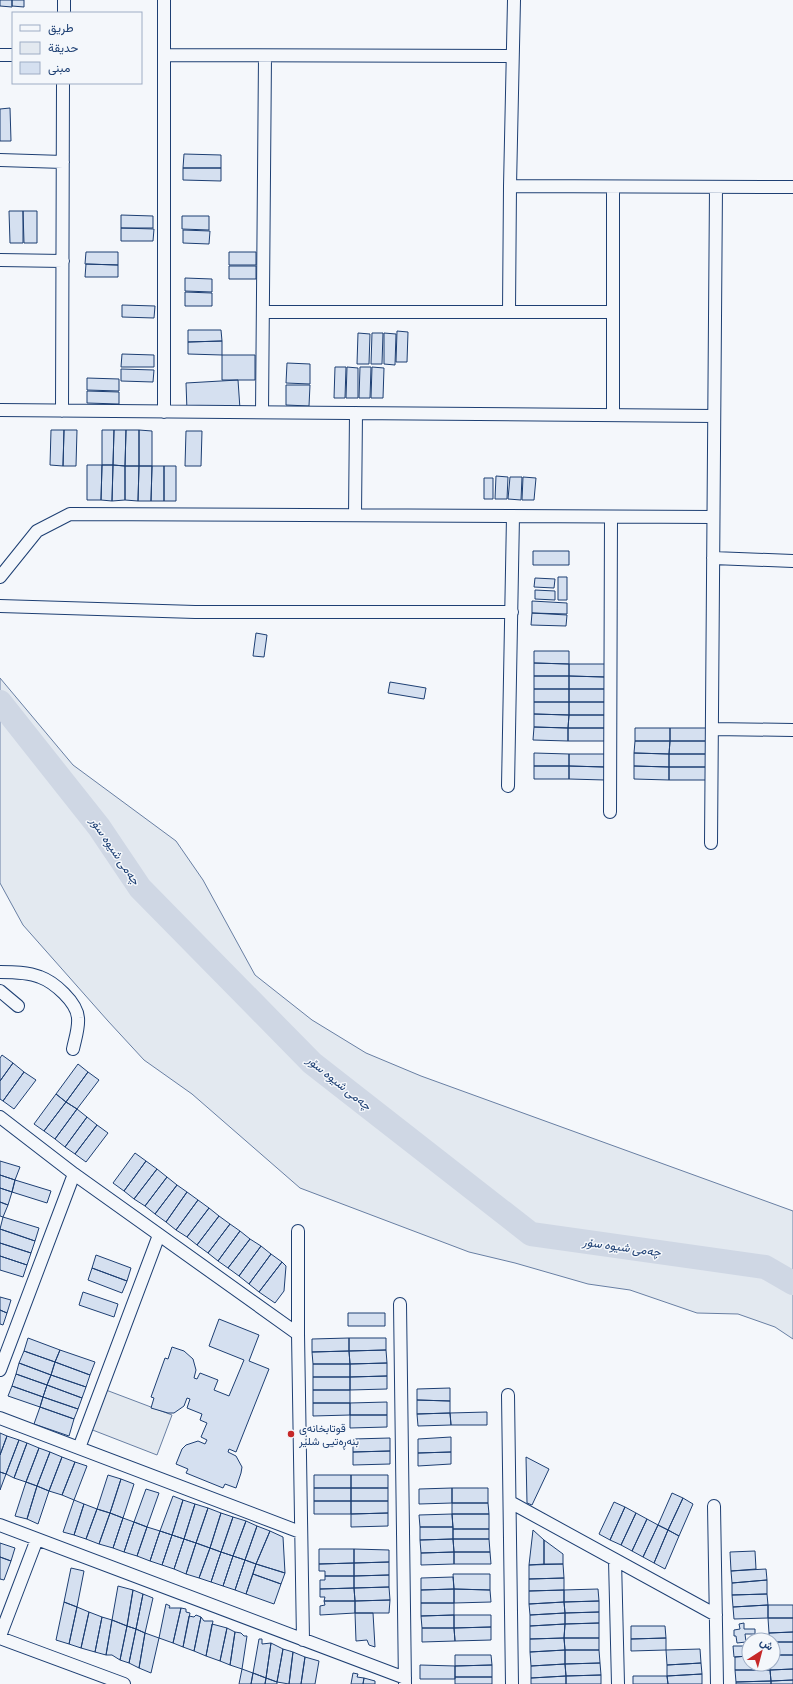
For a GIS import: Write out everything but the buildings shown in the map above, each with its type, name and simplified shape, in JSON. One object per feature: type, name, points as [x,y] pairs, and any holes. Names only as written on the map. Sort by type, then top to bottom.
[{"type":"street","points":[[64,0],[64,12]]},
{"type":"street","points":[[164,0],[164,412]]},
{"type":"street","points":[[509,311],[514,0]]},
{"type":"street","points":[[0,55],[12,55]]},
{"type":"street","points":[[164,55],[512,56]]},
{"type":"street","points":[[262,412],[265,56]]},
{"type":"street","points":[[62,411],[64,84]]},
{"type":"street","points":[[0,160],[63,162]]},
{"type":"street","points":[[510,186],[793,187]]},
{"type":"street","points":[[613,186],[613,415]]},
{"type":"street","points":[[711,843],[716,186]]},
{"type":"street","points":[[0,260],[62,261]]},
{"type":"street","points":[[263,312],[613,312]]},
{"type":"street","points":[[0,410],[714,416]]},
{"type":"street","points":[[355,515],[356,413]]},
{"type":"street","points":[[0,577],[37,531],[70,514],[714,517]]},
{"type":"street","points":[[508,786],[513,516]]},
{"type":"street","points":[[610,812],[611,516]]},
{"type":"street","points":[[713,558],[793,561]]},
{"type":"street","points":[[0,606],[195,612],[512,612]]},
{"type":"street","points":[[712,729],[793,730]]},
{"type":"street","points":[[0,972],[18,972],[40,977],[64,992],[74,1006],[78,1018],[73,1049]]},
{"type":"street","points":[[0,991],[18,1006]]},
{"type":"street","points":[[0,1117],[74,1174],[298,1334]]},
{"type":"street","points":[[0,1370],[74,1174]]},
{"type":"street","points":[[298,1231],[300,1532],[303,1640]]},
{"type":"street","points":[[79,1448],[159,1235]]},
{"type":"street","points":[[0,1525],[303,1640],[405,1681],[400,1304]]},
{"type":"street","points":[[508,1395],[512,1684]]},
{"type":"street","points":[[0,1418],[300,1532]]},
{"type":"street","points":[[510,1502],[716,1615]]},
{"type":"street","points":[[714,1506],[717,1684]]},
{"type":"street","points":[[37,1539],[0,1637],[124,1684]]},
{"type":"street","points":[[615,1560],[618,1684]]},
{"type":"green space","points":[[0,678],[73,765],[176,841],[203,880],[255,975],[312,1020],[366,1053],[421,1076],[793,1211],[793,1339],[775,1327],[738,1314],[697,1313],[630,1290],[588,1284],[515,1263],[469,1252],[300,1188],[192,1094],[144,1060],[23,925],[0,883]]},
{"type":"green space","points":[[106,1390],[172,1415],[157,1455],[90,1429]]},
{"type":"waterway","name":"چەمی شیوە سۆر","points":[[0,702],[99,827],[140,888],[312,1063],[531,1234],[765,1267],[793,1283]]},
{"type":"place","name":"قوتابخانەی بنەڕەتیی شلێر","points":[[291,1434]]}]
